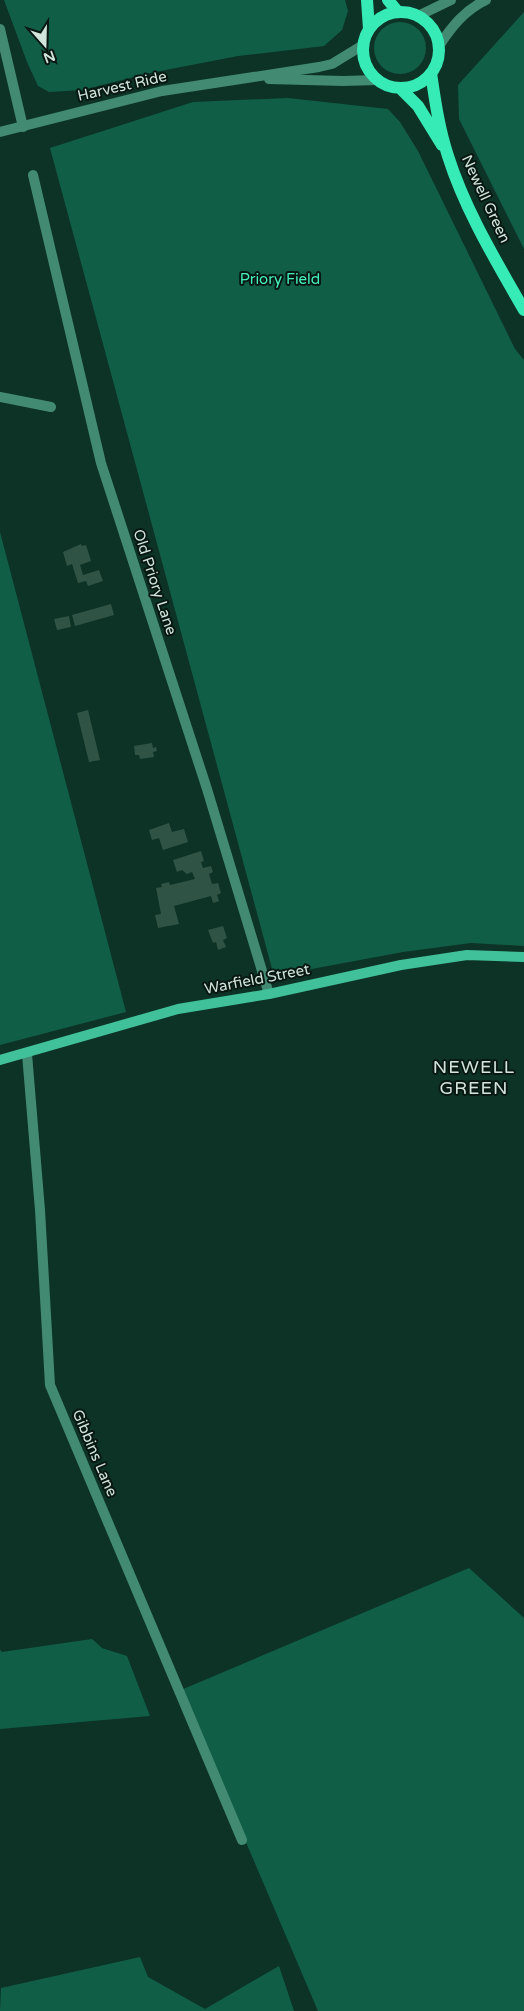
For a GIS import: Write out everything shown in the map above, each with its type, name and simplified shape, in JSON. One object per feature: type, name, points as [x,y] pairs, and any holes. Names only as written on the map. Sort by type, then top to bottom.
[{"type":"main road","points":[[367,0],[369,29],[364,45],[365,62],[378,80],[400,88],[420,83],[431,73],[438,60],[439,46],[437,37],[430,26],[418,16],[398,12],[383,16],[369,29]]},
{"type":"main road","points":[[388,0],[398,12]]},
{"type":"main road","name":"Newell Green","points":[[431,73],[447,154],[458,183],[475,220],[524,310]]},
{"type":"main road","name":"Newell Green","points":[[400,88],[418,106],[447,154]]},
{"type":"main road","name":"Warfield Street","points":[[0,1060],[28,1054],[178,1009],[270,994],[401,965],[467,955],[524,957]]},
{"type":"street","points":[[418,16],[451,0]]},
{"type":"street","points":[[439,46],[452,26],[476,5],[486,0]]},
{"type":"street","points":[[0,29],[22,127]]},
{"type":"street","name":"Harvest Ride","points":[[0,132],[162,91],[332,64],[364,45]]},
{"type":"street","name":"Harvest Ride","points":[[253,77],[285,81],[378,80]]},
{"type":"street","name":"Old Priory Lane","points":[[33,175],[101,463],[207,789],[270,994]]},
{"type":"street","points":[[0,397],[51,407]]},
{"type":"street","name":"Gibbins Lane","points":[[28,1054],[40,1210],[50,1385],[242,1840]]},
{"type":"green space","points":[[4,0],[345,0],[348,11],[342,30],[324,46],[238,56],[150,73],[82,90],[49,92],[38,86]]},
{"type":"green space","points":[[524,12],[524,249],[459,119],[458,85]]},
{"type":"green space","points":[[400,22],[410,24],[418,30],[424,38],[426,48],[424,58],[418,66],[410,72],[400,74],[390,72],[382,66],[376,58],[374,48],[376,38],[382,30],[390,24]]},
{"type":"green space","name":"Priory Field","points":[[288,98],[388,109],[400,122],[418,151],[515,349],[524,360],[524,946],[471,943],[403,952],[274,976],[50,148],[193,102]]},
{"type":"green space","points":[[0,532],[126,1012],[0,1045]]},
{"type":"green space","points":[[469,1568],[524,1618],[524,2011],[318,2011],[181,1690]]},
{"type":"green space","points":[[92,1639],[102,1648],[127,1656],[150,1716],[0,1729],[0,1650],[2,1652]]},
{"type":"green space","points":[[140,1957],[148,1977],[205,2009],[279,1966],[294,2011],[0,2011],[1,1988]]},
{"type":"building","points":[[81,544],[82,546],[86,545],[91,561],[80,565],[83,575],[99,570],[103,581],[88,586],[86,581],[78,583],[72,564],[67,566],[63,552]]},
{"type":"building","points":[[111,604],[114,615],[75,626],[72,615]]},
{"type":"building","points":[[69,616],[71,627],[57,630],[54,619]]},
{"type":"building","points":[[88,710],[100,760],[89,762],[77,713]]},
{"type":"building","points":[[152,743],[153,748],[156,747],[157,751],[153,752],[154,757],[140,759],[139,755],[135,755],[134,746]]},
{"type":"building","points":[[169,823],[172,832],[184,829],[188,842],[163,850],[159,838],[152,840],[149,830]]},
{"type":"building","points":[[201,851],[204,861],[201,862],[203,868],[211,866],[213,872],[209,874],[212,884],[218,883],[221,893],[217,895],[219,901],[213,903],[211,896],[174,906],[179,924],[158,928],[155,915],[161,914],[156,888],[162,887],[161,884],[169,882],[170,885],[195,879],[192,872],[187,874],[182,870],[177,872],[173,860]]},
{"type":"building","points":[[223,926],[227,938],[223,940],[226,947],[218,950],[216,942],[213,943],[208,930]]},
{"type":"district","name":"NEWELL GREEN","points":[[474,1077]]}]
